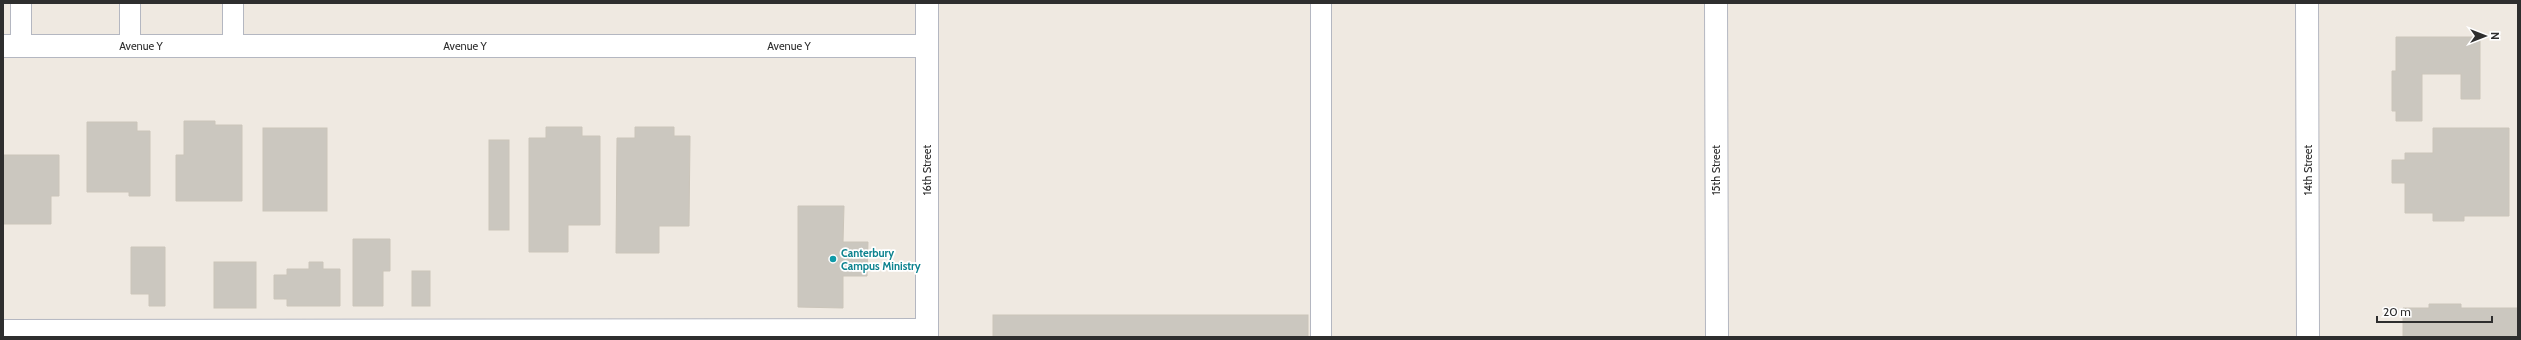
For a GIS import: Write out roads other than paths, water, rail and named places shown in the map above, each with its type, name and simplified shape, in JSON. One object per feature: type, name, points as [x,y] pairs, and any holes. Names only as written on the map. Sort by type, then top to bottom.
[{"type":"street","name":"16th Street","points":[[927,3],[927,333]]},
{"type":"street","name":"15th Street","points":[[1716,3],[1717,337]]},
{"type":"street","name":"14th Street","points":[[2307,3],[2308,337]]},
{"type":"street","name":"Avenue Y","points":[[12,46],[927,46]]},
{"type":"lane","points":[[12,46],[21,3]]},
{"type":"lane","points":[[130,3],[130,46]]},
{"type":"lane","points":[[233,3],[233,46]]},
{"type":"lane","points":[[1321,3],[1321,337]]},
{"type":"lane","points":[[3,330],[927,333]]},
{"type":"place","name":"Canterbury Campus Ministry","points":[[833,259]]}]
